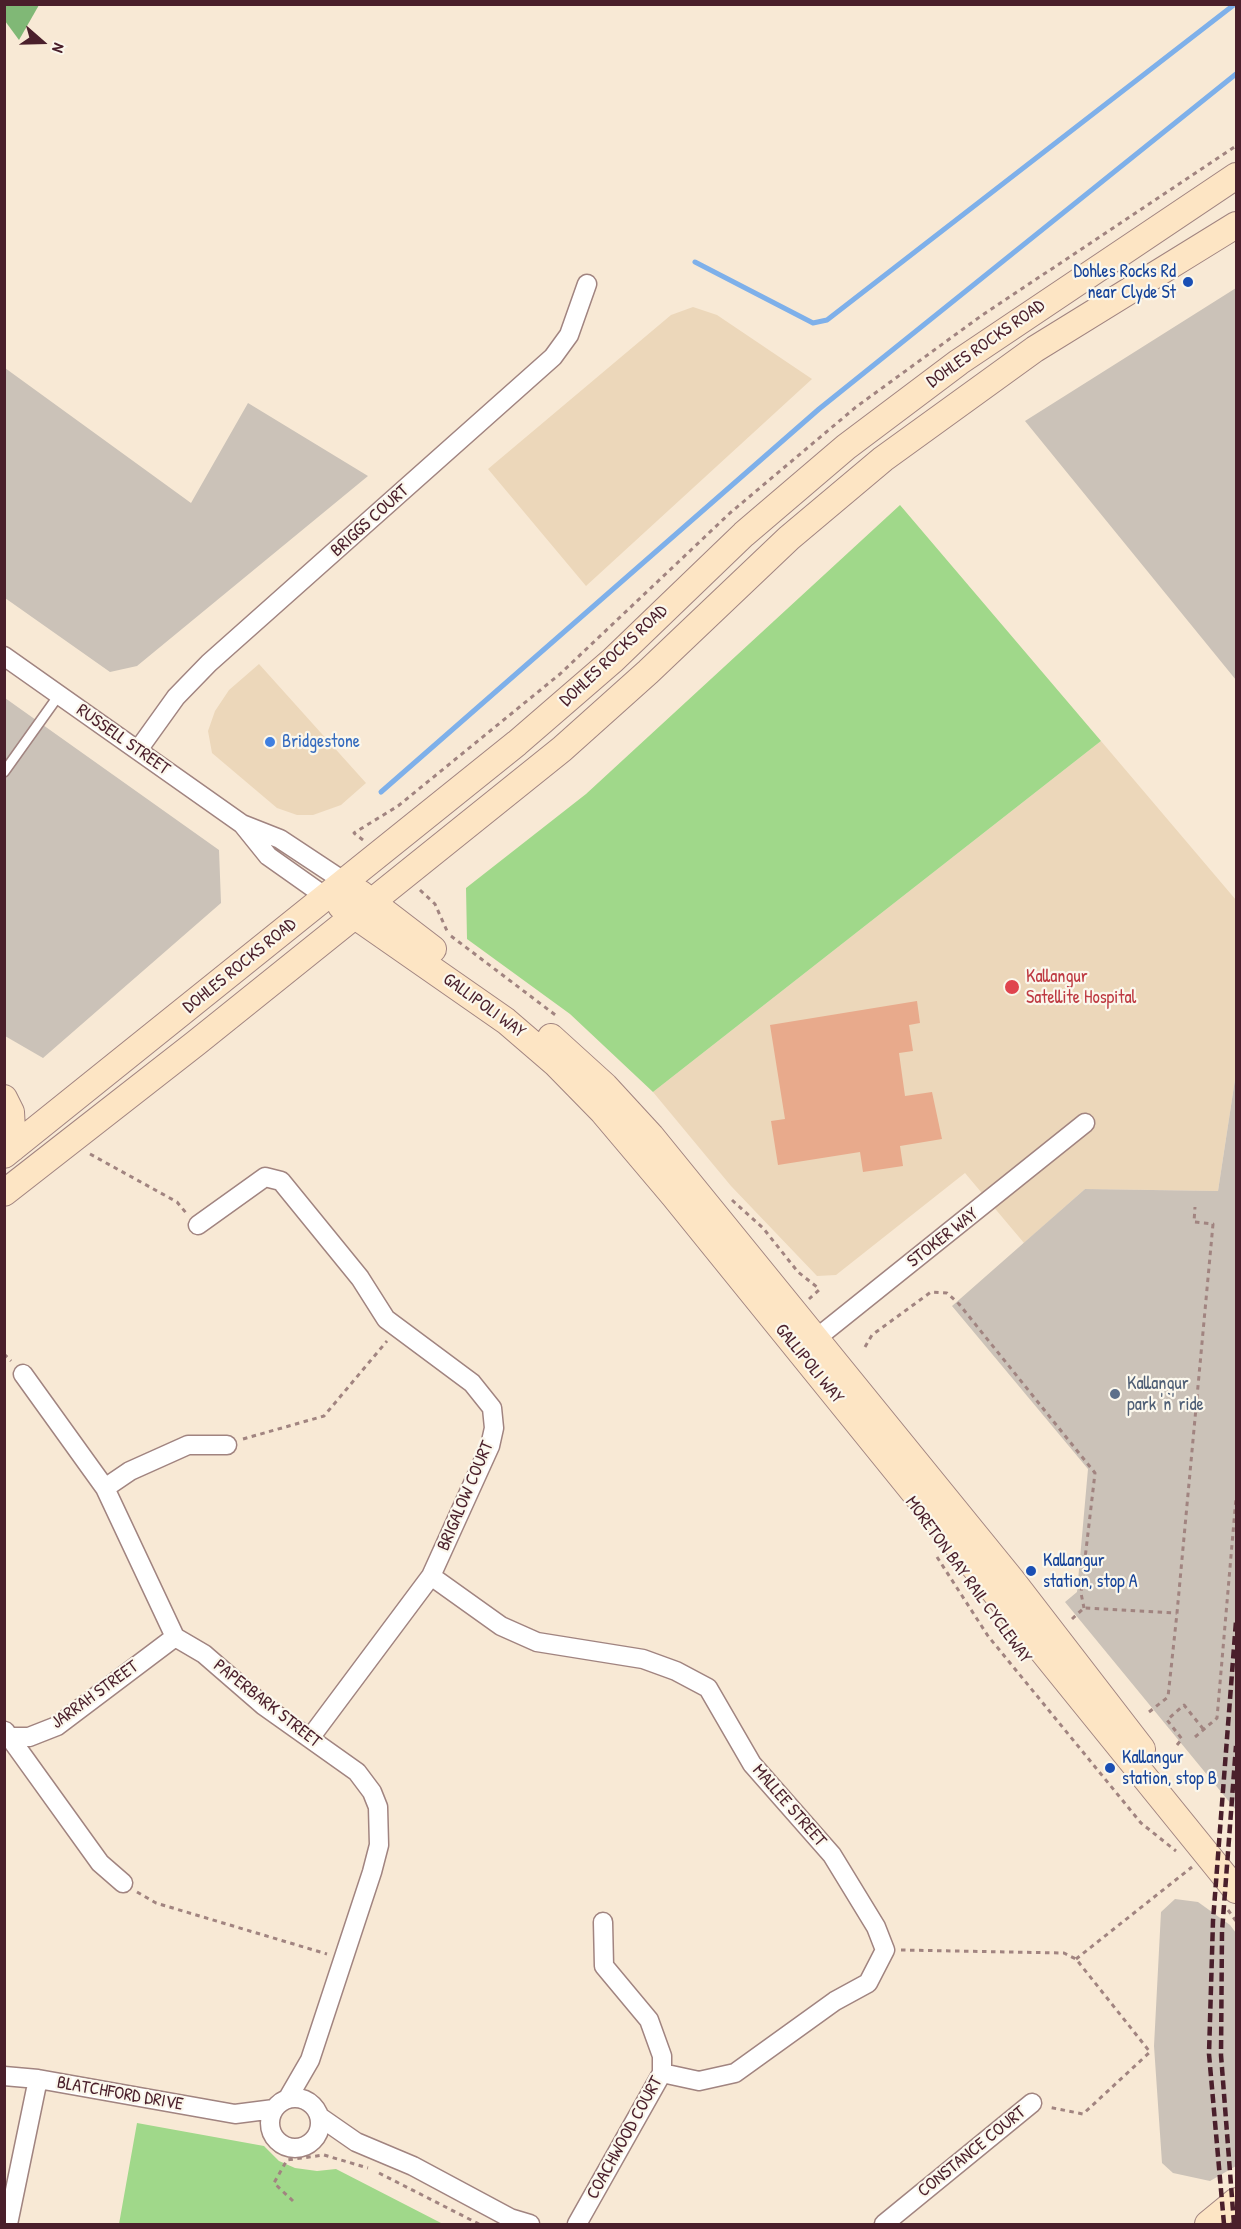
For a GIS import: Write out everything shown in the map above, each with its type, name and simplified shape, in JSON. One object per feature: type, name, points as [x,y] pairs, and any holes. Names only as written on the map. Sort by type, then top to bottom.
[{"type":"main road","name":"DOHLES ROCKS ROAD","points":[[9,1151],[565,702],[744,534],[854,440],[958,362],[1236,176]]},
{"type":"main road","name":"DOHLES ROCKS ROAD","points":[[4,1193],[562,749],[648,672],[789,538],[883,459],[983,384],[1236,225]]},
{"type":"main road","name":"GALLIPOLI WAY","points":[[335,890],[450,963],[533,1023],[605,1086],[651,1136],[1229,1897]]},
{"type":"main road","points":[[4,1098],[11,1112],[9,1151]]},
{"type":"main road","name":"GALLIPOLI WAY","points":[[808,1345],[1058,1638],[1178,1798],[1236,1869]]},
{"type":"main road","points":[[1208,2224],[1236,2201]]},
{"type":"street","name":"BRIGGS COURT","points":[[138,750],[176,697],[209,663],[554,357],[569,335],[587,284]]},
{"type":"street","name":"RUSSELL STREET","points":[[4,656],[242,824],[280,839],[335,890]]},
{"type":"street","name":"STOKER WAY","points":[[808,1345],[1085,1123]]},
{"type":"street","name":"BRIGALOW COURT","points":[[198,1225],[265,1177],[281,1181],[371,1293],[386,1319],[472,1383],[492,1408],[494,1428],[490,1446],[431,1576],[310,1737]]},
{"type":"street","points":[[23,1374],[105,1488],[175,1637]]},
{"type":"street","points":[[105,1488],[130,1471],[188,1445],[227,1445]]},
{"type":"street","name":"MALLEE STREET","points":[[431,1576],[501,1626],[537,1642],[643,1659],[676,1671],[708,1688],[752,1764],[832,1855],[876,1927],[885,1950]]},
{"type":"street","name":"JARRAH STREET","points":[[6,1734],[29,1737],[57,1726],[175,1637]]},
{"type":"street","name":"PAPERBARK STREET","points":[[175,1637],[204,1654],[264,1706],[357,1772],[372,1792],[378,1807],[379,1845],[343,1959],[310,2060],[281,2104]]},
{"type":"street","points":[[6,1734],[100,1863],[123,1883]]},
{"type":"street","name":"COACHWOOD COURT","points":[[577,2224],[662,2073],[662,2056],[649,2020],[604,1966],[603,1923]]},
{"type":"street","points":[[662,2073],[699,2081],[735,2073],[835,2001],[868,1983],[885,1950]]},
{"type":"street","name":"PAPERBARK STREET","points":[[310,2060],[310,2090],[317,2111]]},
{"type":"street","name":"BLATCHFORD DRIVE","points":[[4,2076],[38,2079],[235,2114],[272,2133]]},
{"type":"street","points":[[8,2224],[38,2079]]},
{"type":"street","points":[[317,2111],[319,2132],[314,2140],[300,2148],[280,2143],[272,2133],[270,2121],[281,2104],[302,2098],[356,2142],[413,2166],[497,2212],[530,2224]]},
{"type":"street","name":"CONSTANCE COURT","points":[[884,2224],[1032,2103]]},
{"type":"street","name":"BLATCHFORD DRIVE","points":[[235,2114],[281,2104]]},
{"type":"street","points":[[314,2140],[356,2142]]},
{"type":"lane","points":[[4,772],[59,695]]},
{"type":"path","points":[[90,1154],[177,1202],[198,1225]]},
{"type":"path","points":[[1149,1712],[1168,1697],[1178,1613],[1213,1224],[1194,1222],[1196,1207]]},
{"type":"path","points":[[866,1347],[872,1335],[931,1292],[947,1293],[959,1304],[1095,1473],[1081,1593],[1084,1608]]},
{"type":"path","points":[[227,1445],[324,1416],[398,1328]]},
{"type":"path","points":[[1195,1737],[1217,1718],[1236,1498]]},
{"type":"path","name":"MORETON BAY RAIL CYCLEWAY","points":[[935,1554],[995,1645],[1141,1822],[1182,1856]]},
{"type":"path","points":[[1072,1619],[1084,1608],[1178,1613]]},
{"type":"path","points":[[1177,1745],[1182,1739],[1167,1720],[1184,1705],[1204,1730]]},
{"type":"path","points":[[1187,1861],[1197,1872]]},
{"type":"path","points":[[1076,1959],[1192,1867]]},
{"type":"path","points":[[123,1883],[156,1903],[343,1959]]},
{"type":"path","points":[[1229,1897],[1236,1921]]},
{"type":"path","points":[[885,1950],[1064,1953],[1076,1959],[1150,2052],[1083,2114],[1032,2103]]},
{"type":"path","points":[[293,2201],[288,2199],[274,2183],[281,2168],[287,2160],[324,2155],[374,2170],[479,2224]]},
{"type":"shaded area","points":[[1236,288],[1236,680],[1025,421]]},
{"type":"shaded area","points":[[693,307],[717,315],[812,379],[586,586],[488,469],[671,315]]},
{"type":"shaded area","points":[[5,368],[191,503],[248,403],[368,476],[137,666],[110,672],[5,598]]},
{"type":"shaded area","name":"Bridgestone","points":[[259,664],[366,783],[341,805],[313,815],[297,815],[277,808],[212,753],[208,731],[215,711],[229,690]]},
{"type":"shaded area","points":[[5,698],[219,850],[221,903],[43,1058],[5,1036]]},
{"type":"shaded area","name":"Kallangur Satellite Hospital","points":[[1101,741],[1236,900],[1236,1073],[1218,1191],[1085,1189],[1024,1243],[965,1173],[836,1275],[817,1276],[731,1186],[653,1092]]},
{"type":"shaded area","points":[[1236,1073],[1236,1810],[1065,1602],[1077,1592],[1088,1469],[952,1306],[1085,1189],[1218,1191]]},
{"type":"shaded area","points":[[1175,1899],[1198,1902],[1230,1925],[1236,1933],[1236,2166],[1210,2181],[1173,2173],[1162,2163],[1154,2046],[1161,1912]]},
{"type":"green space","points":[[5,4],[39,5],[19,40],[5,21]]},
{"type":"green space","points":[[900,505],[1101,741],[653,1092],[570,1014],[467,939],[466,888],[586,794]]},
{"type":"green space","points":[[137,2123],[264,2146],[279,2161],[295,2168],[317,2171],[336,2169],[443,2224],[119,2224]]},
{"type":"building","points":[[917,1001],[920,1023],[909,1025],[913,1051],[899,1053],[905,1096],[932,1092],[942,1139],[900,1146],[903,1166],[863,1172],[860,1152],[778,1165],[771,1121],[785,1119],[770,1025]]},
{"type":"waterway","points":[[695,262],[813,323],[827,320],[1235,4]]},
{"type":"waterway","points":[[381,792],[819,409],[1236,74]]},
{"type":"railway","points":[[1224,2224],[1209,2054],[1213,1921],[1236,1621]]},
{"type":"railway","points":[[1234,2224],[1221,2055],[1222,1932],[1236,1746]]},
{"type":"place","name":"Dohles Rocks Rd near Clyde St","points":[[1188,282]]},
{"type":"place","name":"Bridgestone","points":[[270,742]]},
{"type":"place","name":"Kallangur Satellite Hospital","points":[[1012,987]]},
{"type":"place","name":"Kallangur park 'n' ride","points":[[1115,1394]]},
{"type":"place","name":"Kallangur station, stop A","points":[[1031,1571]]},
{"type":"place","name":"Kallangur station, stop B","points":[[1110,1768]]}]
